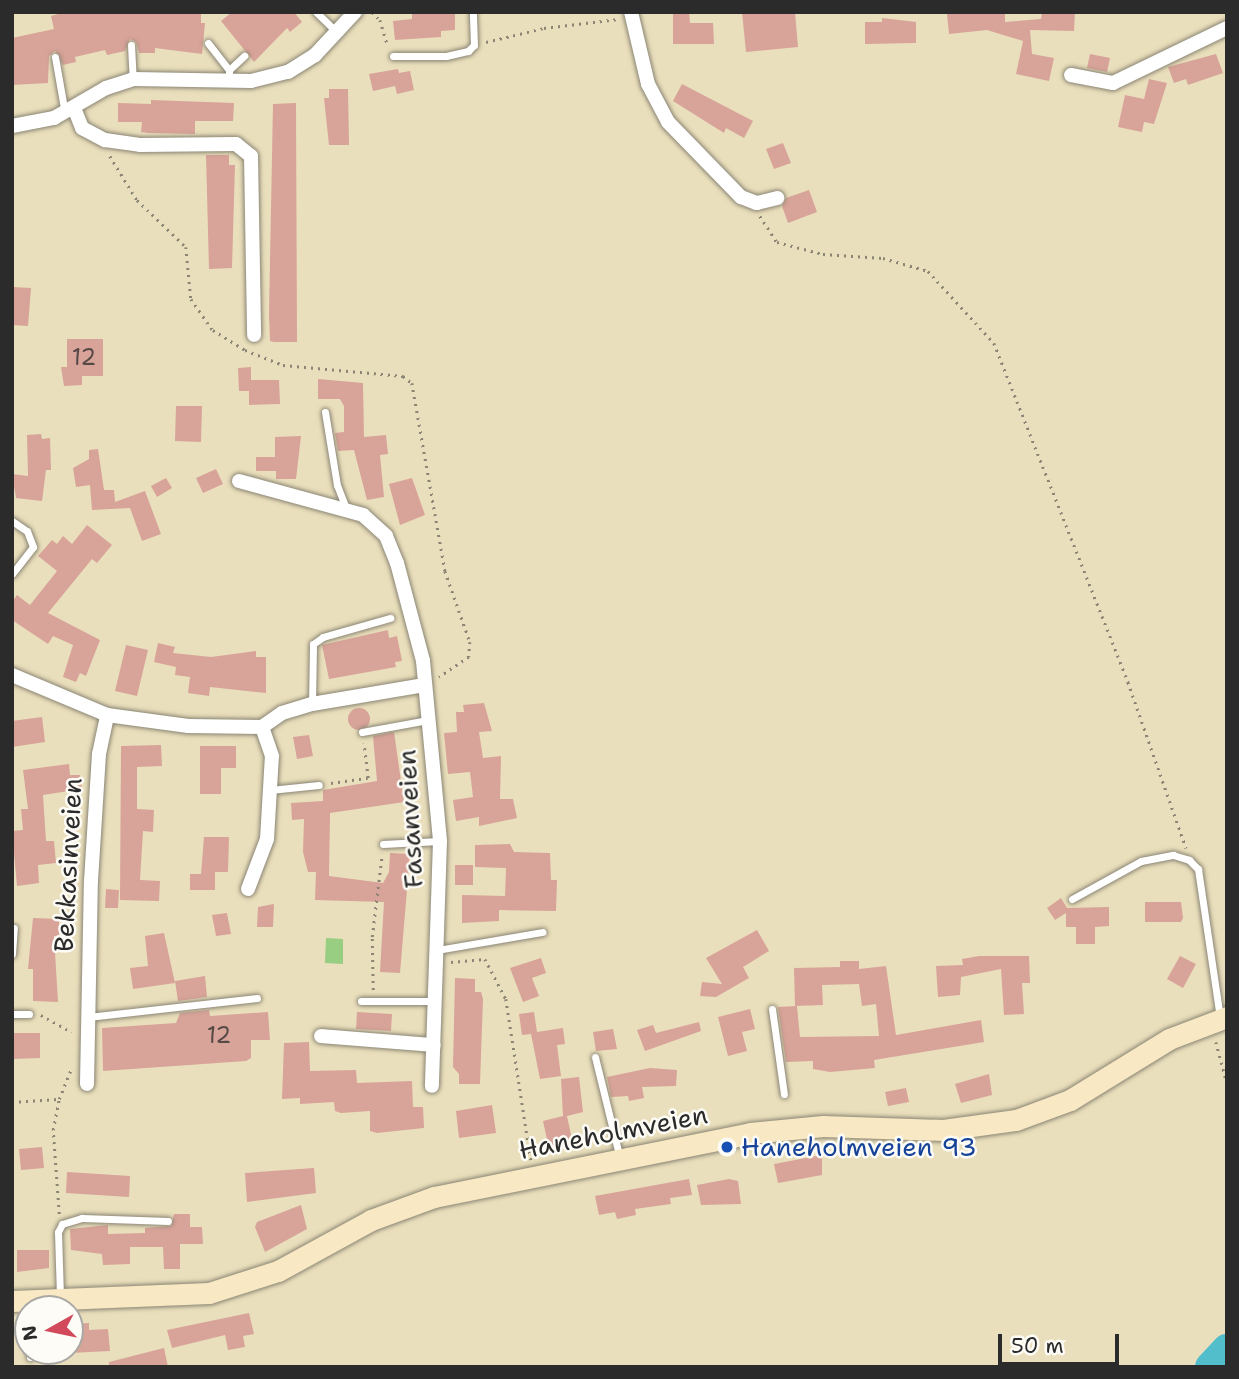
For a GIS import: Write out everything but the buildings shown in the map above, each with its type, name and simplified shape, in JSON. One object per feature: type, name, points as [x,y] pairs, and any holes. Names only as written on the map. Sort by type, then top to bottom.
[{"type":"main road","name":"Haneholmveien","points":[[84,1299],[175,1297],[228,1289],[278,1271],[405,1206],[620,1160],[784,1129],[943,1130],[1016,1120],[1070,1100],[1169,1039],[1224,1018]]},
{"type":"street","points":[[12,126],[70,111],[106,88],[132,79],[288,72],[315,55],[355,12]]},
{"type":"street","points":[[631,15],[648,84],[662,113],[722,178],[751,202],[777,198]]},
{"type":"street","points":[[1071,75],[1113,83],[1227,28]]},
{"type":"street","points":[[70,111],[82,128],[105,140],[140,145],[236,144],[251,156],[254,335]]},
{"type":"street","name":"Fasanveien","points":[[239,481],[346,508],[363,515],[391,545],[423,661],[440,841],[432,1086]]},
{"type":"street","points":[[12,676],[107,715],[188,726],[262,727],[282,713],[313,704],[424,685]]},
{"type":"street","name":"Bekkasinveien","points":[[87,1084],[87,1017],[99,754],[107,715]]},
{"type":"street","points":[[248,889],[266,849],[272,756],[262,727]]},
{"type":"street","points":[[321,1036],[434,1045]]},
{"type":"lane","points":[[316,12],[337,32]]},
{"type":"lane","points":[[393,56],[446,56],[474,45],[473,12]]},
{"type":"lane","points":[[208,43],[229,76],[244,56]]},
{"type":"lane","points":[[131,45],[132,79]]},
{"type":"lane","points":[[55,57],[70,111]]},
{"type":"lane","points":[[325,412],[337,485],[346,508]]},
{"type":"lane","points":[[12,520],[27,531],[33,547],[12,574]]},
{"type":"lane","points":[[313,704],[313,644],[323,637],[390,618]]},
{"type":"lane","points":[[362,732],[428,720]]},
{"type":"lane","points":[[270,790],[319,785]]},
{"type":"lane","points":[[383,844],[440,841]]},
{"type":"lane","points":[[1072,899],[1141,861],[1173,855],[1189,860],[1198,869],[1224,1018]]},
{"type":"lane","points":[[12,954],[15,928]]},
{"type":"lane","points":[[437,957],[542,932]]},
{"type":"lane","points":[[87,1017],[257,998]]},
{"type":"lane","points":[[362,1001],[436,1000]]},
{"type":"lane","points":[[772,1009],[784,1094]]},
{"type":"lane","points":[[12,1014],[30,1014]]},
{"type":"lane","points":[[595,1057],[620,1160]]},
{"type":"lane","points":[[60,1295],[58,1232],[62,1224],[82,1218],[168,1221]]},
{"type":"path","points":[[372,12],[380,20],[393,56]]},
{"type":"path","points":[[474,45],[544,28],[631,15]]},
{"type":"path","points":[[751,202],[777,242],[823,254],[884,258],[928,271],[994,343],[1137,705],[1189,860]]},
{"type":"path","points":[[319,785],[368,778],[362,732]]},
{"type":"path","points":[[373,1001],[372,937],[383,844]]},
{"type":"path","points":[[437,957],[485,959],[506,999],[526,1106],[534,1177]]},
{"type":"path","points":[[30,1014],[45,1015],[72,1032],[87,1034]]},
{"type":"path","points":[[1224,1018],[1216,1043],[1227,1083]]},
{"type":"path","points":[[62,1224],[56,1205],[53,1130],[59,1099],[73,1066]]},
{"type":"path","points":[[12,1102],[59,1099]]},
{"type":"green space","points":[[326,938],[343,939],[343,964],[325,963]]},
{"type":"waterway","points":[[1210,1367],[1227,1349]]},
{"type":"place","name":"Haneholmveien 93","points":[[727,1147]]}]
